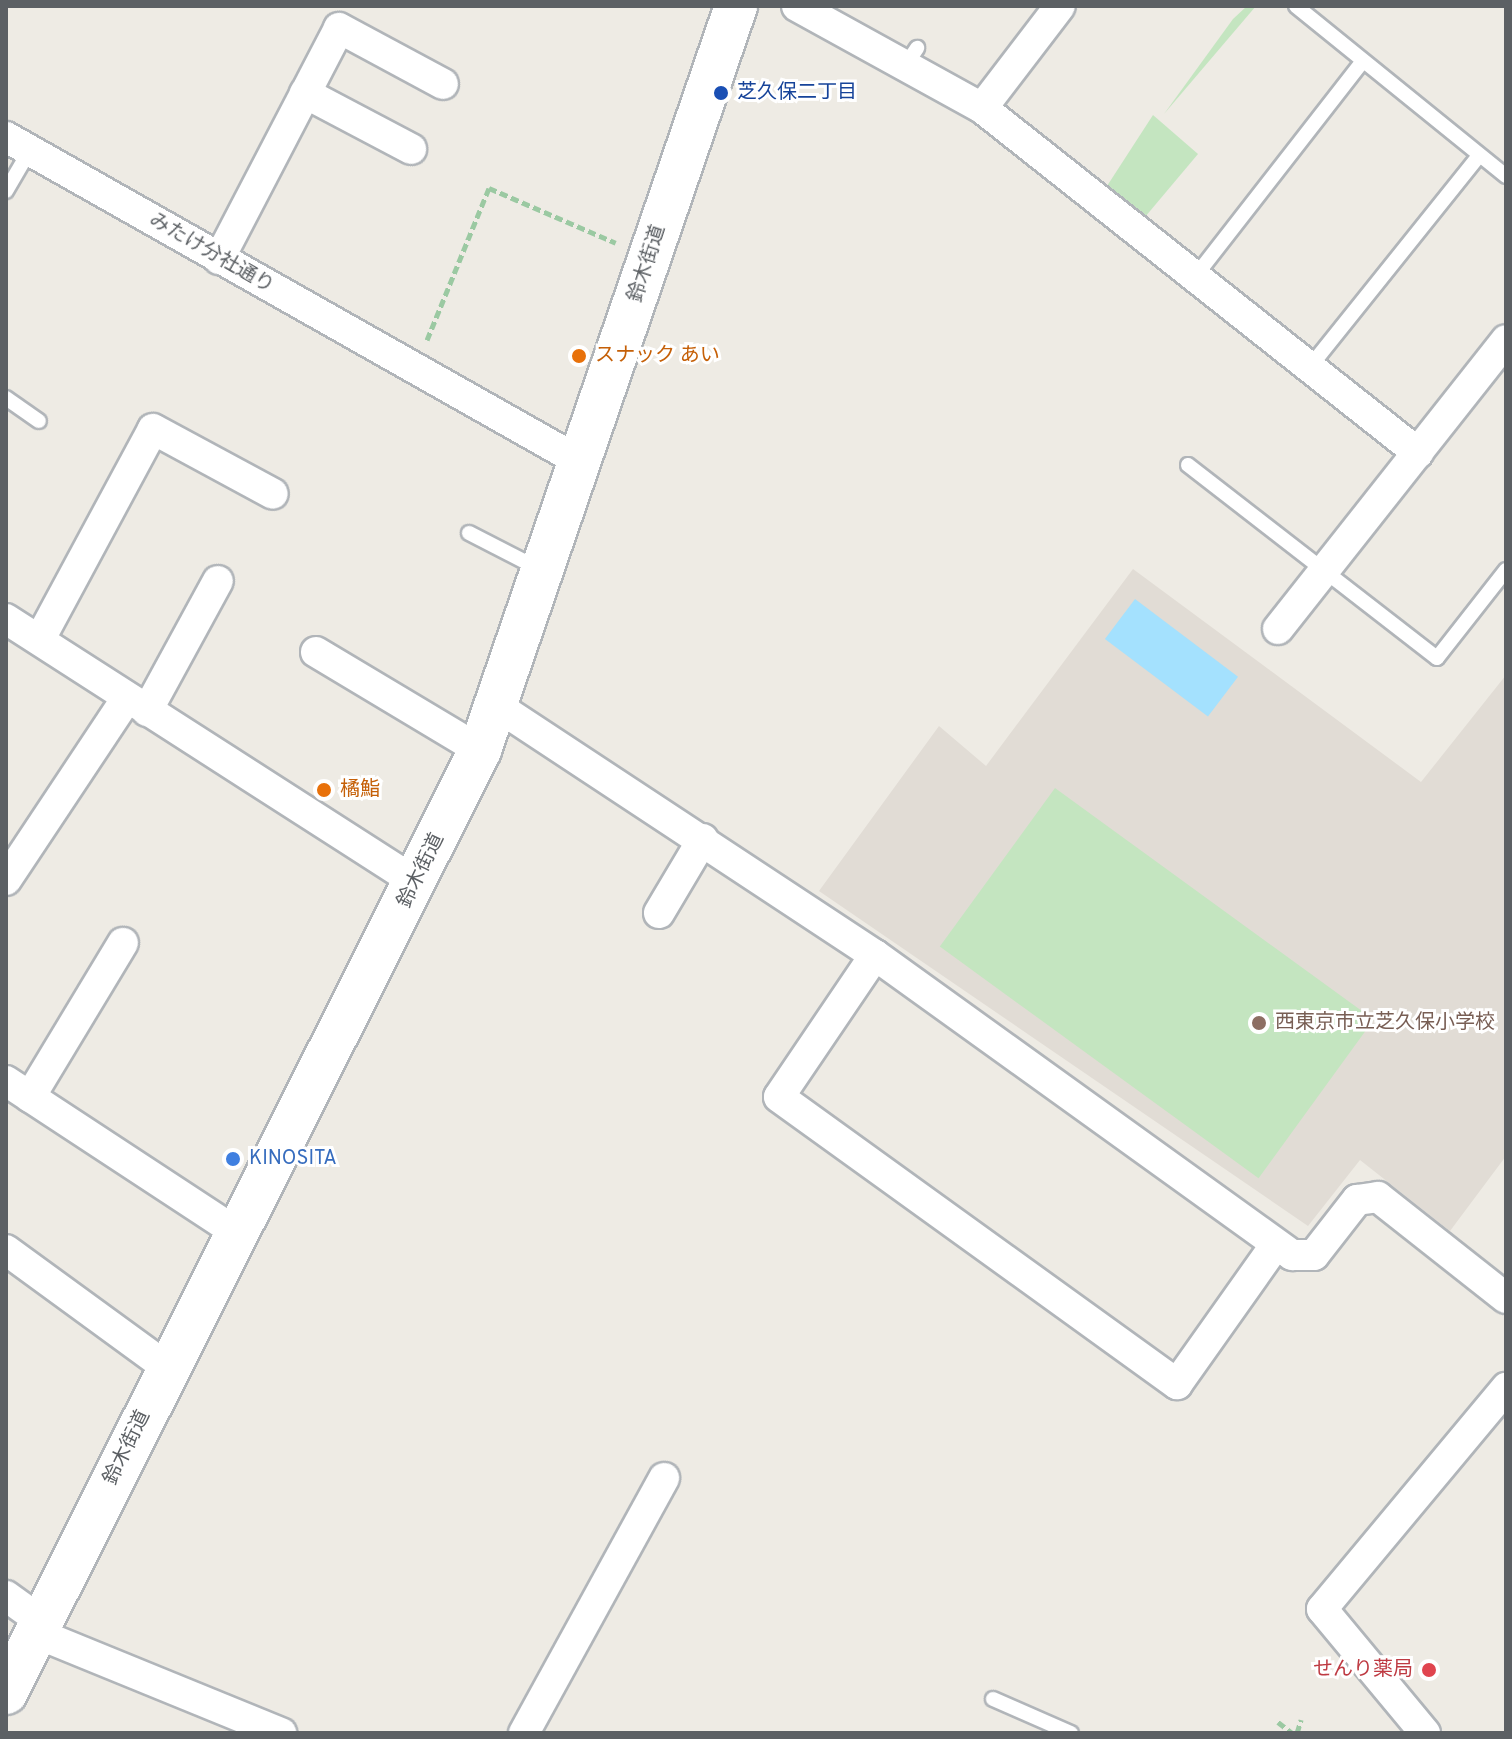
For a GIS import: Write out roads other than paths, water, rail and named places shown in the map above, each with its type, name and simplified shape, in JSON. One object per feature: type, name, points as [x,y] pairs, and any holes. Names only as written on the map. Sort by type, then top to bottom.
[{"type":"main road","name":"鈴木街道","points":[[6,1693],[480,750],[650,258],[728,12]]},
{"type":"street","points":[[797,6],[911,57],[982,108],[1037,138],[1093,183],[1194,278],[1418,453]]},
{"type":"street","points":[[982,108],[1060,6]]},
{"type":"street","points":[[219,259],[339,28],[443,84]]},
{"type":"street","points":[[305,93],[411,149]]},
{"type":"street","name":"みたけ分社通り","points":[[18,144],[581,462]]},
{"type":"street","points":[[1278,629],[1506,340]]},
{"type":"street","points":[[40,639],[153,429],[273,494]]},
{"type":"street","points":[[6,880],[137,705],[218,581]]},
{"type":"street","points":[[6,619],[416,882]]},
{"type":"street","points":[[316,652],[480,750]]},
{"type":"street","points":[[497,706],[875,955],[1292,1255],[1314,1255],[1357,1200],[1378,1197],[1506,1298]]},
{"type":"street","points":[[659,913],[703,839]]},
{"type":"street","points":[[123,943],[18,1089],[237,1233]]},
{"type":"street","points":[[875,955],[779,1097],[1177,1384],[1276,1244]]},
{"type":"street","points":[[6,1250],[168,1368]]},
{"type":"street","points":[[1425,1733],[1322,1609],[1506,1388]]},
{"type":"street","points":[[524,1733],[664,1478]]},
{"type":"street","points":[[6,1596],[39,1627],[281,1733]]},
{"type":"lane","points":[[1296,6],[1506,176]]},
{"type":"lane","points":[[1194,278],[1362,62]]},
{"type":"lane","points":[[6,191],[18,144]]},
{"type":"lane","points":[[1309,369],[1479,156]]},
{"type":"lane","points":[[6,398],[39,421]]},
{"type":"lane","points":[[1188,465],[1437,658],[1506,570]]},
{"type":"lane","points":[[469,533],[542,571]]},
{"type":"lane","points":[[993,1699],[1071,1733]]},
{"type":"water","points":[[1135,599],[1238,677],[1208,717],[1105,639]]},
{"type":"place","name":"芝久保二丁目","points":[[721,93]]},
{"type":"place","name":"スナック あい","points":[[579,356]]},
{"type":"place","name":"橘鮨","points":[[324,790]]},
{"type":"place","name":"西東京市立芝久保小学校","points":[[1259,1023]]},
{"type":"place","name":"KINOSITA","points":[[233,1159]]},
{"type":"place","name":"せんり薬局","points":[[1429,1670]]}]
